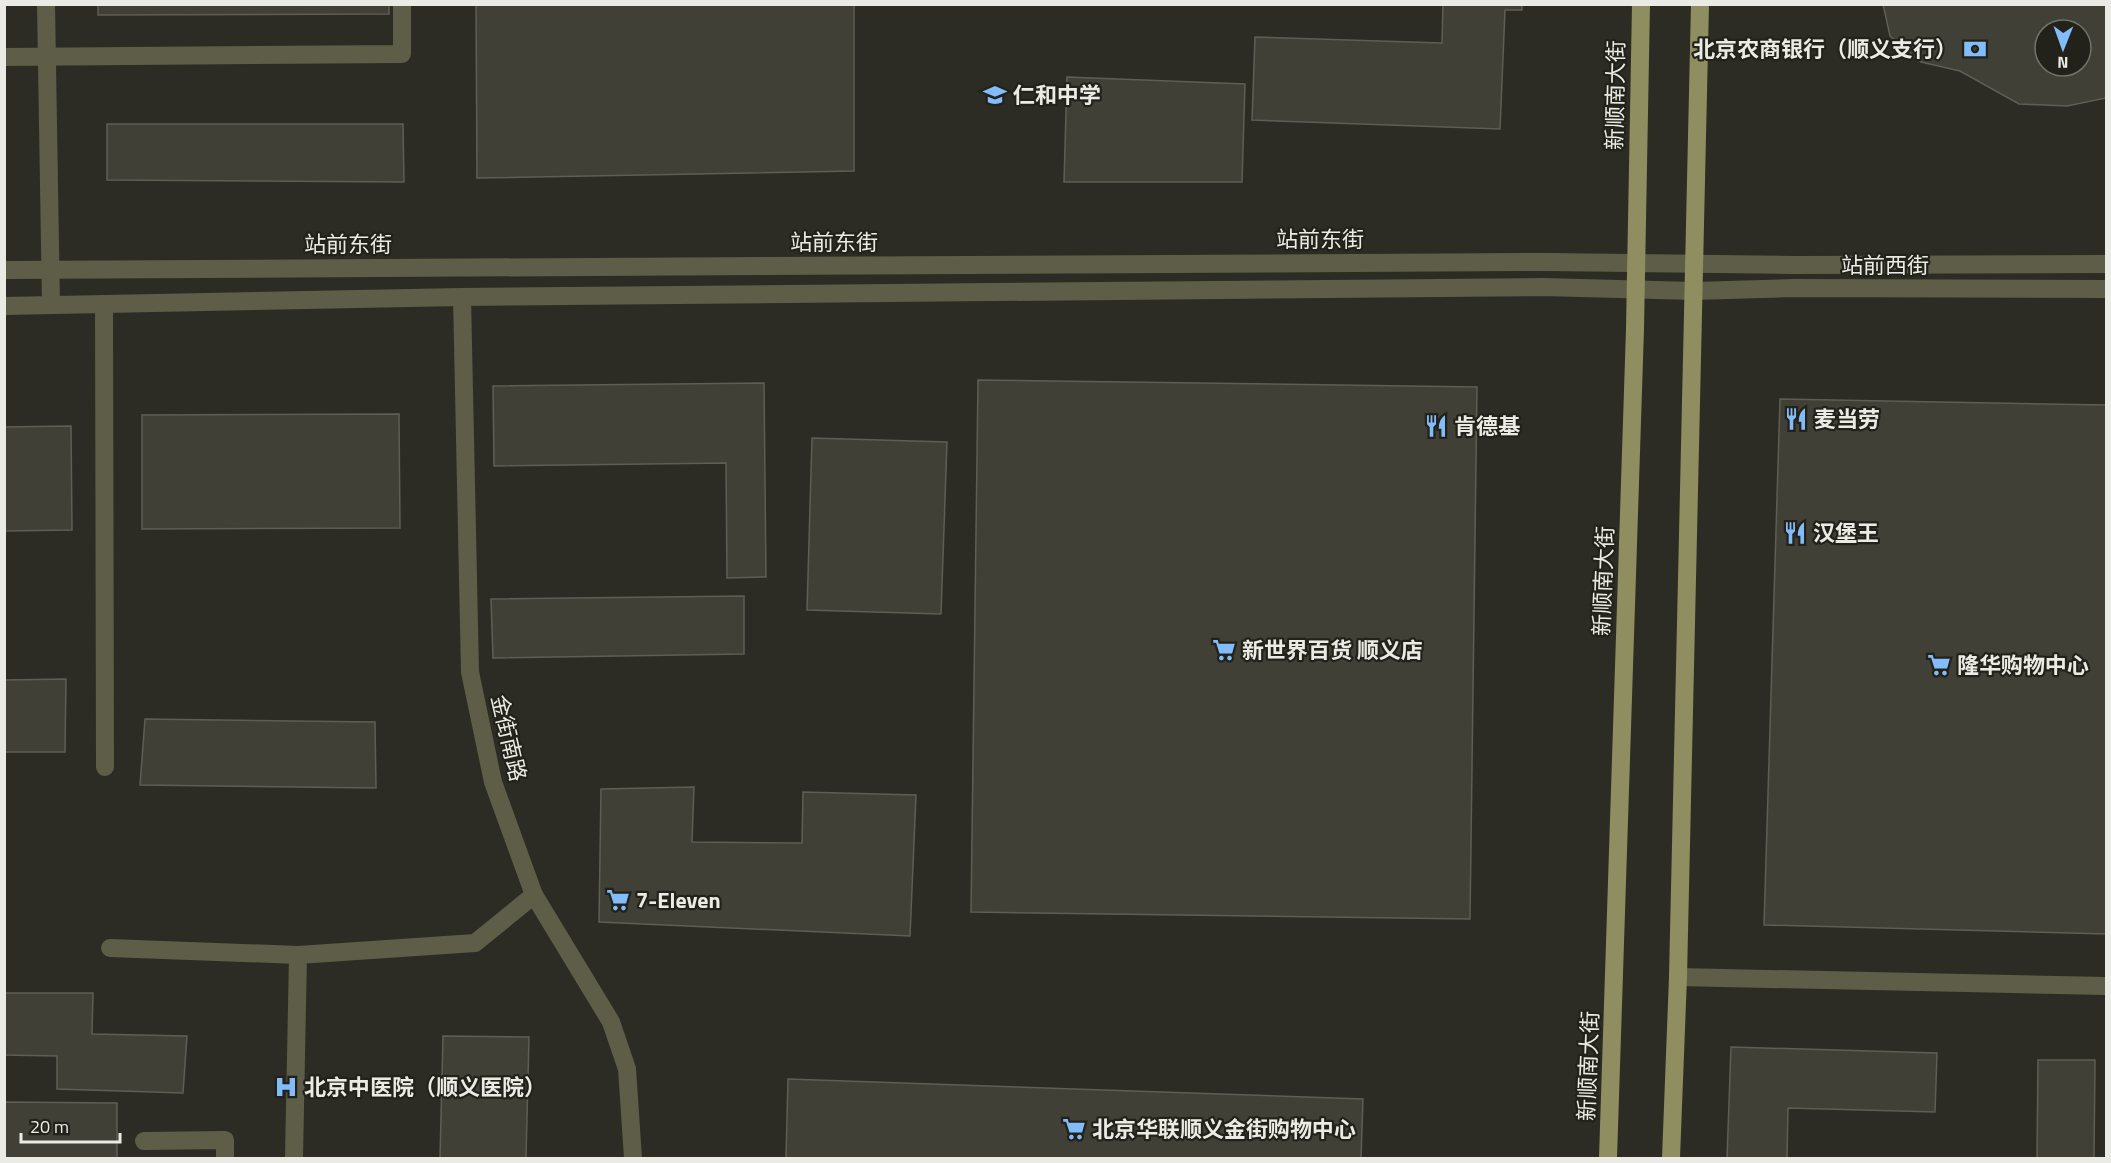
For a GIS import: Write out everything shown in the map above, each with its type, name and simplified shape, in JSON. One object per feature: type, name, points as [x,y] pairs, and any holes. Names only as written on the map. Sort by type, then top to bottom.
[{"type":"main road","name":"新顺南大街","points":[[1608,1158],[1635,290],[1641,4]]},
{"type":"main road","points":[[1671,1158],[1678,977],[1700,4]]},
{"type":"street","points":[[46,4],[51,305]]},
{"type":"street","points":[[4,57],[402,54],[402,4]]},
{"type":"street","name":"站前东街","points":[[4,270],[1664,264]]},
{"type":"street","name":"站前西街","points":[[1664,264],[2106,264]]},
{"type":"street","points":[[4,306],[462,297],[1532,287],[1635,290]]},
{"type":"street","name":"站前西街","points":[[1635,290],[1793,288],[2106,290]]},
{"type":"street","name":"金街南路","points":[[462,297],[470,672],[493,782],[534,895],[611,1022],[627,1069],[633,1158]]},
{"type":"street","points":[[105,304],[105,767]]},
{"type":"street","points":[[110,948],[298,955],[475,943],[534,895]]},
{"type":"street","points":[[294,1158],[298,955]]},
{"type":"street","points":[[1678,977],[2106,986]]},
{"type":"street","points":[[144,1141],[225,1140],[225,1158]]},
{"type":"building","points":[[98,4],[389,4],[389,14],[98,15]]},
{"type":"building","points":[[476,4],[854,4],[854,171],[477,178]]},
{"type":"building","points":[[1443,4],[1522,4],[1522,10],[1505,10],[1500,129],[1252,120],[1255,37],[1442,43]]},
{"type":"building","name":"北京农商银行（顺义支行）","points":[[1883,4],[2106,4],[2106,98],[2067,106],[2019,104],[1960,71],[1921,62],[1890,36]]},
{"type":"building","points":[[1067,77],[1245,84],[1242,182],[1064,182]]},
{"type":"building","points":[[107,124],[403,124],[404,182],[107,180]]},
{"type":"building","name":"新世界百货 顺义店","points":[[978,380],[1477,387],[1470,919],[971,912]]},
{"type":"building","points":[[764,383],[766,577],[727,578],[726,463],[494,466],[493,386]]},
{"type":"building","name":"隆华购物中心","points":[[1780,399],[2106,405],[2106,934],[1764,925]]},
{"type":"building","points":[[399,414],[400,528],[142,529],[142,415]]},
{"type":"building","points":[[71,426],[72,530],[4,531],[4,427]]},
{"type":"building","points":[[812,438],[947,442],[941,614],[807,610]]},
{"type":"building","points":[[744,596],[744,654],[493,658],[491,599]]},
{"type":"building","points":[[66,679],[65,752],[4,752],[4,680]]},
{"type":"building","points":[[145,719],[375,722],[376,788],[140,785]]},
{"type":"building","points":[[694,787],[692,842],[802,843],[803,792],[916,795],[910,936],[599,922],[601,789]]},
{"type":"building","points":[[4,993],[93,993],[92,1034],[187,1036],[183,1093],[57,1089],[57,1056],[4,1055]]},
{"type":"building","points":[[443,1036],[529,1037],[526,1158],[440,1158]]},
{"type":"building","points":[[1731,1047],[1937,1053],[1935,1112],[1788,1108],[1787,1158],[1727,1158]]},
{"type":"building","points":[[2038,1060],[2095,1060],[2094,1158],[2037,1158]]},
{"type":"building","name":"北京华联顺义金街购物中心","points":[[788,1079],[1363,1099],[1361,1158],[786,1158]]},
{"type":"building","points":[[4,1102],[117,1103],[117,1158],[4,1158]]},
{"type":"place","name":"北京农商银行（顺义支行）","points":[[1975,49]]},
{"type":"place","name":"仁和中学","points":[[995,95]]},
{"type":"place","name":"麦当劳","points":[[1796,419]]},
{"type":"place","name":"肯德基","points":[[1436,426]]},
{"type":"place","name":"汉堡王","points":[[1795,533]]},
{"type":"place","name":"新世界百货 顺义店","points":[[1224,650]]},
{"type":"place","name":"隆华购物中心","points":[[1939,665]]},
{"type":"place","name":"7-Eleven","points":[[618,900]]},
{"type":"place","name":"北京中医院（顺义医院）","points":[[286,1087]]},
{"type":"place","name":"北京华联顺义金街购物中心","points":[[1074,1129]]}]
